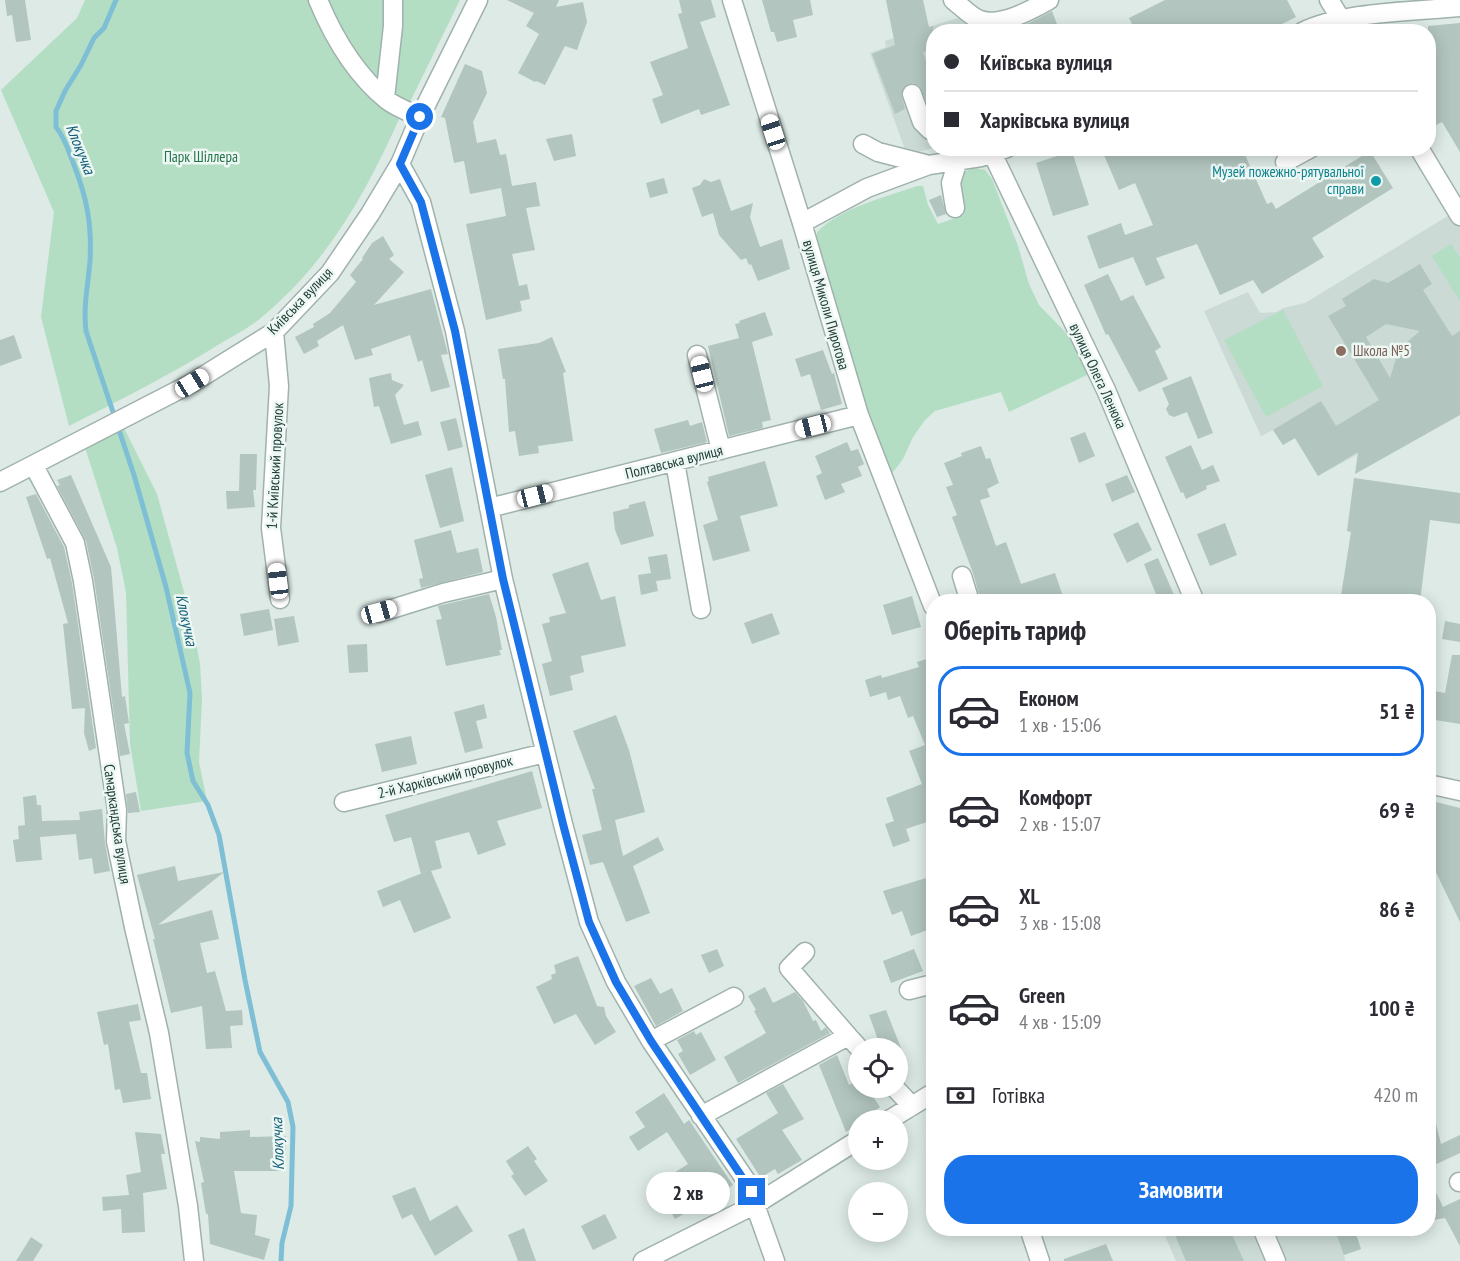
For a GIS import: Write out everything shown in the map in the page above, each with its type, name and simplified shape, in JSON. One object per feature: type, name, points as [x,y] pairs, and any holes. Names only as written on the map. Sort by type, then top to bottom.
[{"type":"street","points":[[318,0],[361,74],[385,98],[420,117]]},
{"type":"street","points":[[385,98],[393,26],[393,0]]},
{"type":"street","name":"Київська вулиця","points":[[0,482],[192,383],[273,332],[330,273],[370,214],[400,164],[420,117],[478,0]]},
{"type":"street","name":"вулиця Миколи Пирогова","points":[[732,0],[859,415],[928,594]]},
{"type":"street","points":[[953,0],[979,20],[994,22],[1026,13],[1048,0]]},
{"type":"street","points":[[1329,0],[1344,24]]},
{"type":"street","points":[[1351,24],[1460,7]]},
{"type":"street","points":[[1317,24],[1332,24]]},
{"type":"street","points":[[912,93],[922,122],[926,126]]},
{"type":"street","points":[[863,144],[878,152],[929,165]]},
{"type":"street","points":[[802,223],[867,188],[929,165],[974,156]]},
{"type":"street","name":"вулиця Олега Ленюка","points":[[991,156],[1106,390],[1192,594]]},
{"type":"street","points":[[1285,162],[1296,156]]},
{"type":"street","points":[[1424,156],[1460,216]]},
{"type":"street","points":[[955,208],[951,183],[958,160]]},
{"type":"street","points":[[400,164],[421,202],[455,331],[503,579],[589,922],[616,982],[651,1041],[747,1182],[775,1261]]},
{"type":"street","name":"1-й Київський провулок","points":[[273,332],[279,386],[271,528],[280,599]]},
{"type":"street","points":[[697,356],[721,450]]},
{"type":"street","name":"Полтавська вулиця","points":[[489,508],[859,415]]},
{"type":"street","points":[[675,462],[701,609]]},
{"type":"street","name":"Самаркандська вулиця","points":[[34,466],[75,543],[83,581],[117,810],[116,841],[159,1033],[188,1206],[194,1261]]},
{"type":"street","points":[[962,576],[968,594]]},
{"type":"street","points":[[379,612],[443,593],[503,579]]},
{"type":"street","name":"2-й Харківський провулок","points":[[344,802],[545,753]]},
{"type":"street","points":[[1436,786],[1460,791]]},
{"type":"street","points":[[805,952],[789,968],[850,1038]]},
{"type":"street","points":[[909,990],[926,986]]},
{"type":"street","points":[[651,1041],[734,997]]},
{"type":"street","points":[[701,1116],[848,1044]]},
{"type":"street","points":[[905,1110],[926,1097]]},
{"type":"street","points":[[904,1098],[912,1106]]},
{"type":"street","points":[[643,1261],[756,1204],[848,1146]]},
{"type":"street","points":[[1032,1236],[1040,1261]]},
{"type":"street","points":[[1265,1236],[1276,1261]]},
{"type":"shaded area","points":[[964,16],[967,24],[939,24]]},
{"type":"shaded area","points":[[926,28],[926,150],[907,155],[870,53],[886,47],[885,41]]},
{"type":"shaded area","name":"Школа №5","points":[[1456,211],[1460,217],[1460,390],[1365,450],[1318,476],[1295,438],[1283,445],[1273,430],[1261,436],[1204,311],[1248,292],[1260,313],[1277,312],[1283,308],[1305,303]]},
{"type":"shaded area","points":[[1165,1236],[1356,1236],[1361,1249],[1344,1255],[1345,1261],[1176,1261]]},
{"type":"green space","name":"Парк Шіллера","points":[[85,0],[310,0],[353,79],[378,105],[399,119],[373,174],[343,225],[307,273],[286,295],[243,331],[165,376],[69,426],[41,317],[54,212],[1,90],[77,18]]},
{"type":"green space","points":[[323,0],[460,0],[409,104],[393,95],[368,72],[349,45]]},
{"type":"green space","points":[[975,168],[985,170],[992,179],[1018,246],[1029,284],[1039,305],[1069,336],[1089,374],[1009,412],[1001,392],[935,411],[925,420],[913,437],[903,459],[890,476],[861,404],[815,249],[817,232],[827,223],[851,210],[917,186],[923,186],[928,205],[938,224],[964,215],[959,173]]},
{"type":"green space","points":[[1451,244],[1460,258],[1460,301],[1432,256]]},
{"type":"green space","points":[[1283,310],[1323,386],[1266,417],[1224,340]]},
{"type":"green space","points":[[124,428],[157,494],[192,621],[200,664],[202,699],[199,762],[207,801],[141,811],[130,744],[126,592],[117,548],[83,441]]},
{"type":"building","points":[[5,0],[25,0],[31,40],[16,42],[12,15],[7,16]]},
{"type":"building","points":[[507,0],[559,0],[556,7],[583,2],[587,22],[577,50],[565,46],[545,85],[518,73],[539,34],[526,26],[534,13]]},
{"type":"building","points":[[679,0],[711,0],[716,17],[700,22],[730,105],[701,115],[699,109],[661,124],[652,99],[663,95],[650,62],[688,48],[678,14],[682,13]]},
{"type":"building","points":[[762,0],[810,0],[813,15],[793,20],[797,37],[777,42],[774,32],[771,32]]},
{"type":"building","points":[[886,0],[923,0],[928,24],[926,24],[926,51],[923,52],[926,61],[926,101],[920,86],[913,83],[908,84],[901,93],[905,109],[895,114],[872,54],[895,45]]},
{"type":"building","points":[[1165,0],[1287,0],[1296,17],[1282,24],[1132,24],[1129,18]]},
{"type":"building","points":[[1052,11],[1057,24],[1026,24]]},
{"type":"building","points":[[1460,23],[1460,152],[1442,122],[1436,125],[1436,25]]},
{"type":"building","points":[[465,64],[482,71],[487,93],[473,122],[477,143],[496,139],[500,155],[506,154],[512,186],[536,182],[540,206],[526,208],[535,250],[512,254],[519,286],[527,284],[530,299],[520,301],[522,311],[486,320],[466,224],[506,216],[501,188],[470,194],[464,161],[454,163],[445,118],[441,117]]},
{"type":"building","points":[[572,134],[576,156],[554,161],[546,139]]},
{"type":"building","points":[[1057,156],[1074,156],[1089,205],[1053,216],[1036,163]]},
{"type":"building","points":[[1104,156],[1246,156],[1267,204],[1272,202],[1276,209],[1362,156],[1373,156],[1393,188],[1312,238],[1324,257],[1262,294],[1253,280],[1220,295],[1197,244],[1156,258],[1165,278],[1146,286],[1133,257],[1099,269],[1087,236],[1121,223],[1125,235],[1153,225],[1135,183],[1119,190]]},
{"type":"building","points":[[664,178],[668,193],[650,198],[646,183]]},
{"type":"building","points":[[704,179],[711,182],[720,179],[731,211],[753,203],[750,217],[760,247],[782,239],[790,269],[758,281],[746,258],[741,260],[719,235],[713,213],[702,217],[692,188],[700,185]]},
{"type":"building","points":[[941,195],[946,214],[937,217],[929,200]]},
{"type":"building","points":[[383,236],[394,255],[389,259],[404,272],[374,305],[431,289],[448,354],[441,355],[450,387],[431,392],[422,360],[418,362],[410,335],[371,349],[373,355],[355,360],[343,325],[317,341],[319,346],[304,354],[295,337],[314,327],[313,324],[330,313],[356,282],[350,275],[372,243]]},
{"type":"building","points":[[1420,264],[1432,284],[1423,290],[1452,336],[1460,331],[1460,415],[1355,474],[1358,452],[1318,476],[1295,438],[1283,445],[1273,430],[1321,401],[1336,426],[1379,400],[1328,316],[1346,306],[1342,299],[1374,279],[1388,283]],"holes":[[[1386,324],[1420,331],[1399,349],[1390,378],[1366,337]]]},
{"type":"building","points":[[1108,274],[1121,301],[1133,295],[1161,347],[1155,351],[1168,379],[1139,392],[1108,334],[1106,335],[1084,285]]},
{"type":"building","points":[[765,312],[773,335],[752,342],[771,420],[762,422],[763,428],[729,436],[708,346],[739,338],[735,324]]},
{"type":"building","points":[[14,335],[22,358],[0,366],[0,340]]},
{"type":"building","points":[[552,337],[566,372],[563,373],[573,441],[538,446],[539,453],[519,456],[515,431],[509,432],[505,379],[503,379],[498,349],[539,343]]},
{"type":"building","points":[[823,350],[832,374],[834,373],[842,404],[821,410],[810,374],[801,377],[795,359]]},
{"type":"building","points":[[391,373],[392,380],[404,385],[395,395],[404,425],[418,421],[422,435],[391,444],[379,406],[374,407],[369,378]]},
{"type":"building","points":[[1191,376],[1213,433],[1198,439],[1187,412],[1174,417],[1169,415],[1166,409],[1169,404],[1162,388]]},
{"type":"building","points":[[456,418],[463,447],[448,451],[440,422]]},
{"type":"building","points":[[688,420],[690,426],[702,422],[707,442],[661,453],[654,429]]},
{"type":"building","points":[[1085,432],[1095,456],[1079,463],[1070,438]]},
{"type":"building","points":[[847,442],[851,451],[858,449],[864,464],[858,467],[862,476],[841,484],[845,492],[825,500],[816,476],[822,473],[815,456]]},
{"type":"building","points":[[1191,445],[1202,470],[1213,465],[1220,481],[1206,486],[1207,489],[1186,499],[1165,457]]},
{"type":"building","points":[[981,446],[986,459],[990,458],[999,483],[987,489],[990,497],[980,500],[996,546],[1006,542],[1021,584],[1055,573],[1062,594],[979,594],[952,517],[957,515],[946,487],[953,485],[944,463],[962,456],[961,453]]},
{"type":"building","points":[[240,454],[257,454],[256,490],[253,490],[255,507],[227,509],[226,491],[239,491]]},
{"type":"building","points":[[765,461],[778,506],[740,516],[750,551],[713,561],[703,525],[718,520],[707,482],[708,477]]},
{"type":"building","points":[[452,467],[464,521],[440,528],[425,475]]},
{"type":"building","points":[[71,475],[111,567],[122,697],[125,696],[129,723],[124,724],[130,754],[120,756],[94,579],[86,541],[57,486],[60,485],[57,480]]},
{"type":"building","points":[[1127,475],[1135,492],[1112,502],[1105,484]]},
{"type":"building","points":[[1354,478],[1460,493],[1460,524],[1430,520],[1421,594],[1341,594],[1351,532],[1347,531]]},
{"type":"building","points":[[36,494],[64,547],[72,583],[96,748],[89,751],[84,733],[85,708],[72,709],[63,624],[68,623],[50,558],[47,559],[26,497]]},
{"type":"building","points":[[645,501],[654,536],[621,545],[615,530],[613,512]]},
{"type":"building","points":[[1138,522],[1152,550],[1127,563],[1113,534]]},
{"type":"building","points":[[1225,523],[1237,555],[1210,566],[1197,534]]},
{"type":"building","points":[[451,530],[457,553],[478,548],[483,572],[421,588],[419,579],[423,578],[414,540]]},
{"type":"building","points":[[667,554],[671,579],[656,581],[658,591],[641,595],[638,575],[651,573],[648,557]]},
{"type":"building","points":[[1158,558],[1174,594],[1156,594],[1144,564]]},
{"type":"building","points":[[588,562],[601,600],[615,596],[626,646],[581,656],[584,672],[570,676],[573,690],[550,696],[542,664],[552,661],[542,624],[550,622],[549,617],[566,613],[552,574]]},
{"type":"building","points":[[489,594],[496,617],[501,655],[446,666],[436,620],[442,619],[438,606]]},
{"type":"building","points":[[912,596],[921,627],[892,635],[883,605]]},
{"type":"building","points":[[269,609],[273,630],[244,636],[240,614]]},
{"type":"building","points":[[772,613],[780,634],[752,644],[744,623]]},
{"type":"building","points":[[294,616],[299,642],[278,646],[274,619]]},
{"type":"building","points":[[1445,621],[1460,624],[1460,642],[1442,639]]},
{"type":"building","points":[[367,644],[368,672],[349,673],[347,645]]},
{"type":"building","points":[[1452,655],[1460,655],[1460,724],[1436,720],[1436,691],[1445,693]]},
{"type":"building","points":[[926,659],[926,822],[906,829],[910,841],[893,847],[885,824],[894,821],[886,798],[922,784],[909,751],[925,745],[913,716],[908,718],[900,696],[888,700],[886,692],[870,697],[865,680],[881,675],[882,678],[919,667],[917,662]]},
{"type":"building","points":[[484,704],[487,718],[476,721],[483,748],[465,753],[454,712]]},
{"type":"building","points":[[616,715],[629,750],[645,812],[615,820],[623,856],[658,837],[664,850],[633,866],[650,913],[626,922],[603,862],[590,865],[582,835],[602,830],[592,789],[595,789],[573,731]]},
{"type":"building","points":[[411,736],[417,764],[382,772],[375,744]]},
{"type":"building","points":[[532,771],[542,808],[497,821],[506,845],[478,855],[469,832],[435,841],[442,868],[431,871],[451,918],[414,933],[400,900],[383,907],[377,891],[421,874],[411,837],[394,842],[385,815]]},
{"type":"building","points":[[136,792],[140,812],[128,813],[126,794]]},
{"type":"building","points":[[36,795],[37,805],[41,805],[42,821],[80,820],[79,812],[102,809],[110,871],[94,874],[92,858],[79,860],[76,834],[40,837],[42,860],[16,862],[13,840],[19,839],[18,826],[25,825],[23,797]]},
{"type":"building","points":[[1436,802],[1460,808],[1460,922],[1436,872]]},
{"type":"building","points":[[175,866],[178,881],[224,872],[158,925],[212,910],[219,939],[200,943],[207,973],[215,971],[226,1011],[242,1010],[243,1025],[230,1026],[232,1048],[206,1049],[202,1006],[171,1013],[153,939],[155,939],[137,875]]},
{"type":"building","points":[[926,878],[926,931],[911,936],[902,911],[892,915],[883,891]]},
{"type":"building","points":[[717,949],[724,966],[709,973],[701,955]]},
{"type":"building","points":[[914,949],[923,971],[891,983],[883,961]]},
{"type":"building","points":[[578,956],[597,1006],[604,1007],[606,1016],[616,1032],[595,1045],[576,1014],[554,1024],[536,987],[552,979],[551,975],[556,973],[554,965]]},
{"type":"building","points":[[651,978],[660,994],[672,988],[683,1011],[656,1026],[634,986]]},
{"type":"building","points":[[765,987],[773,1003],[795,992],[803,1001],[813,1021],[816,1020],[821,1031],[826,1027],[830,1033],[738,1083],[724,1057],[766,1033],[748,996]]},
{"type":"building","points":[[138,1004],[141,1020],[129,1022],[141,1073],[147,1073],[151,1099],[123,1103],[120,1089],[115,1090],[108,1044],[104,1045],[97,1012]]},
{"type":"building","points":[[886,1010],[897,1038],[877,1038],[869,1015]]},
{"type":"building","points":[[694,1031],[696,1035],[701,1032],[716,1060],[690,1075],[678,1054],[683,1051],[677,1040]]},
{"type":"building","points":[[837,1055],[848,1082],[848,1098],[874,1098],[880,1107],[876,1110],[848,1110],[848,1131],[846,1132],[819,1065]]},
{"type":"building","points":[[783,1084],[804,1119],[782,1130],[802,1160],[778,1174],[775,1169],[765,1175],[759,1175],[736,1139],[778,1113],[766,1093]]},
{"type":"building","points":[[664,1093],[684,1124],[689,1120],[733,1185],[675,1219],[655,1185],[688,1164],[667,1132],[638,1151],[629,1137],[645,1127],[635,1112]]},
{"type":"building","points":[[1436,1124],[1441,1144],[1460,1135],[1460,1153],[1436,1164]]},
{"type":"building","points":[[250,1130],[250,1137],[286,1136],[286,1171],[234,1171],[241,1213],[257,1215],[255,1235],[270,1239],[264,1260],[210,1244],[208,1214],[206,1214],[201,1183],[204,1182],[195,1141],[200,1142],[200,1137],[220,1139],[220,1132]]},
{"type":"building","points":[[135,1132],[161,1134],[165,1154],[161,1154],[167,1189],[143,1193],[145,1232],[122,1233],[121,1209],[103,1211],[102,1197],[129,1195],[126,1175],[141,1172]]},
{"type":"building","points":[[528,1146],[537,1159],[534,1161],[548,1181],[525,1196],[511,1176],[514,1174],[506,1161]]},
{"type":"building","points":[[415,1187],[430,1221],[457,1205],[473,1231],[435,1256],[412,1214],[402,1219],[392,1196]]},
{"type":"building","points":[[1436,1193],[1443,1207],[1460,1199],[1460,1246],[1445,1218],[1436,1220]]},
{"type":"building","points":[[605,1214],[617,1238],[593,1250],[581,1226]]},
{"type":"building","points":[[524,1228],[536,1261],[518,1261],[508,1235]]},
{"type":"building","points":[[1175,1236],[1233,1236],[1244,1261],[1186,1261]]},
{"type":"building","points":[[1337,1236],[1357,1236],[1361,1249],[1344,1255]]},
{"type":"building","points":[[31,1237],[43,1245],[33,1261],[16,1261]]},
{"type":"building","points":[[1106,1244],[1113,1261],[1064,1261],[1064,1259]]},
{"type":"waterway","name":"Клокучка","points":[[116,0],[104,28],[94,38],[65,91],[56,111],[56,127],[70,155],[88,212],[90,261],[85,305],[86,331],[134,475],[166,587],[190,693],[187,753],[193,781],[208,805],[219,835],[260,1052],[288,1102],[293,1127],[291,1206],[282,1243],[281,1261]]},
{"type":"place","name":"Музей пожежно-рятувальної справи","points":[[1376,181]]},
{"type":"place","name":"Школа №5","points":[[1341,351]]},
{"type":"route","points":[[420,117],[400,164],[421,202],[455,331],[503,579],[589,922],[616,982],[651,1041],[752,1192]]}]
